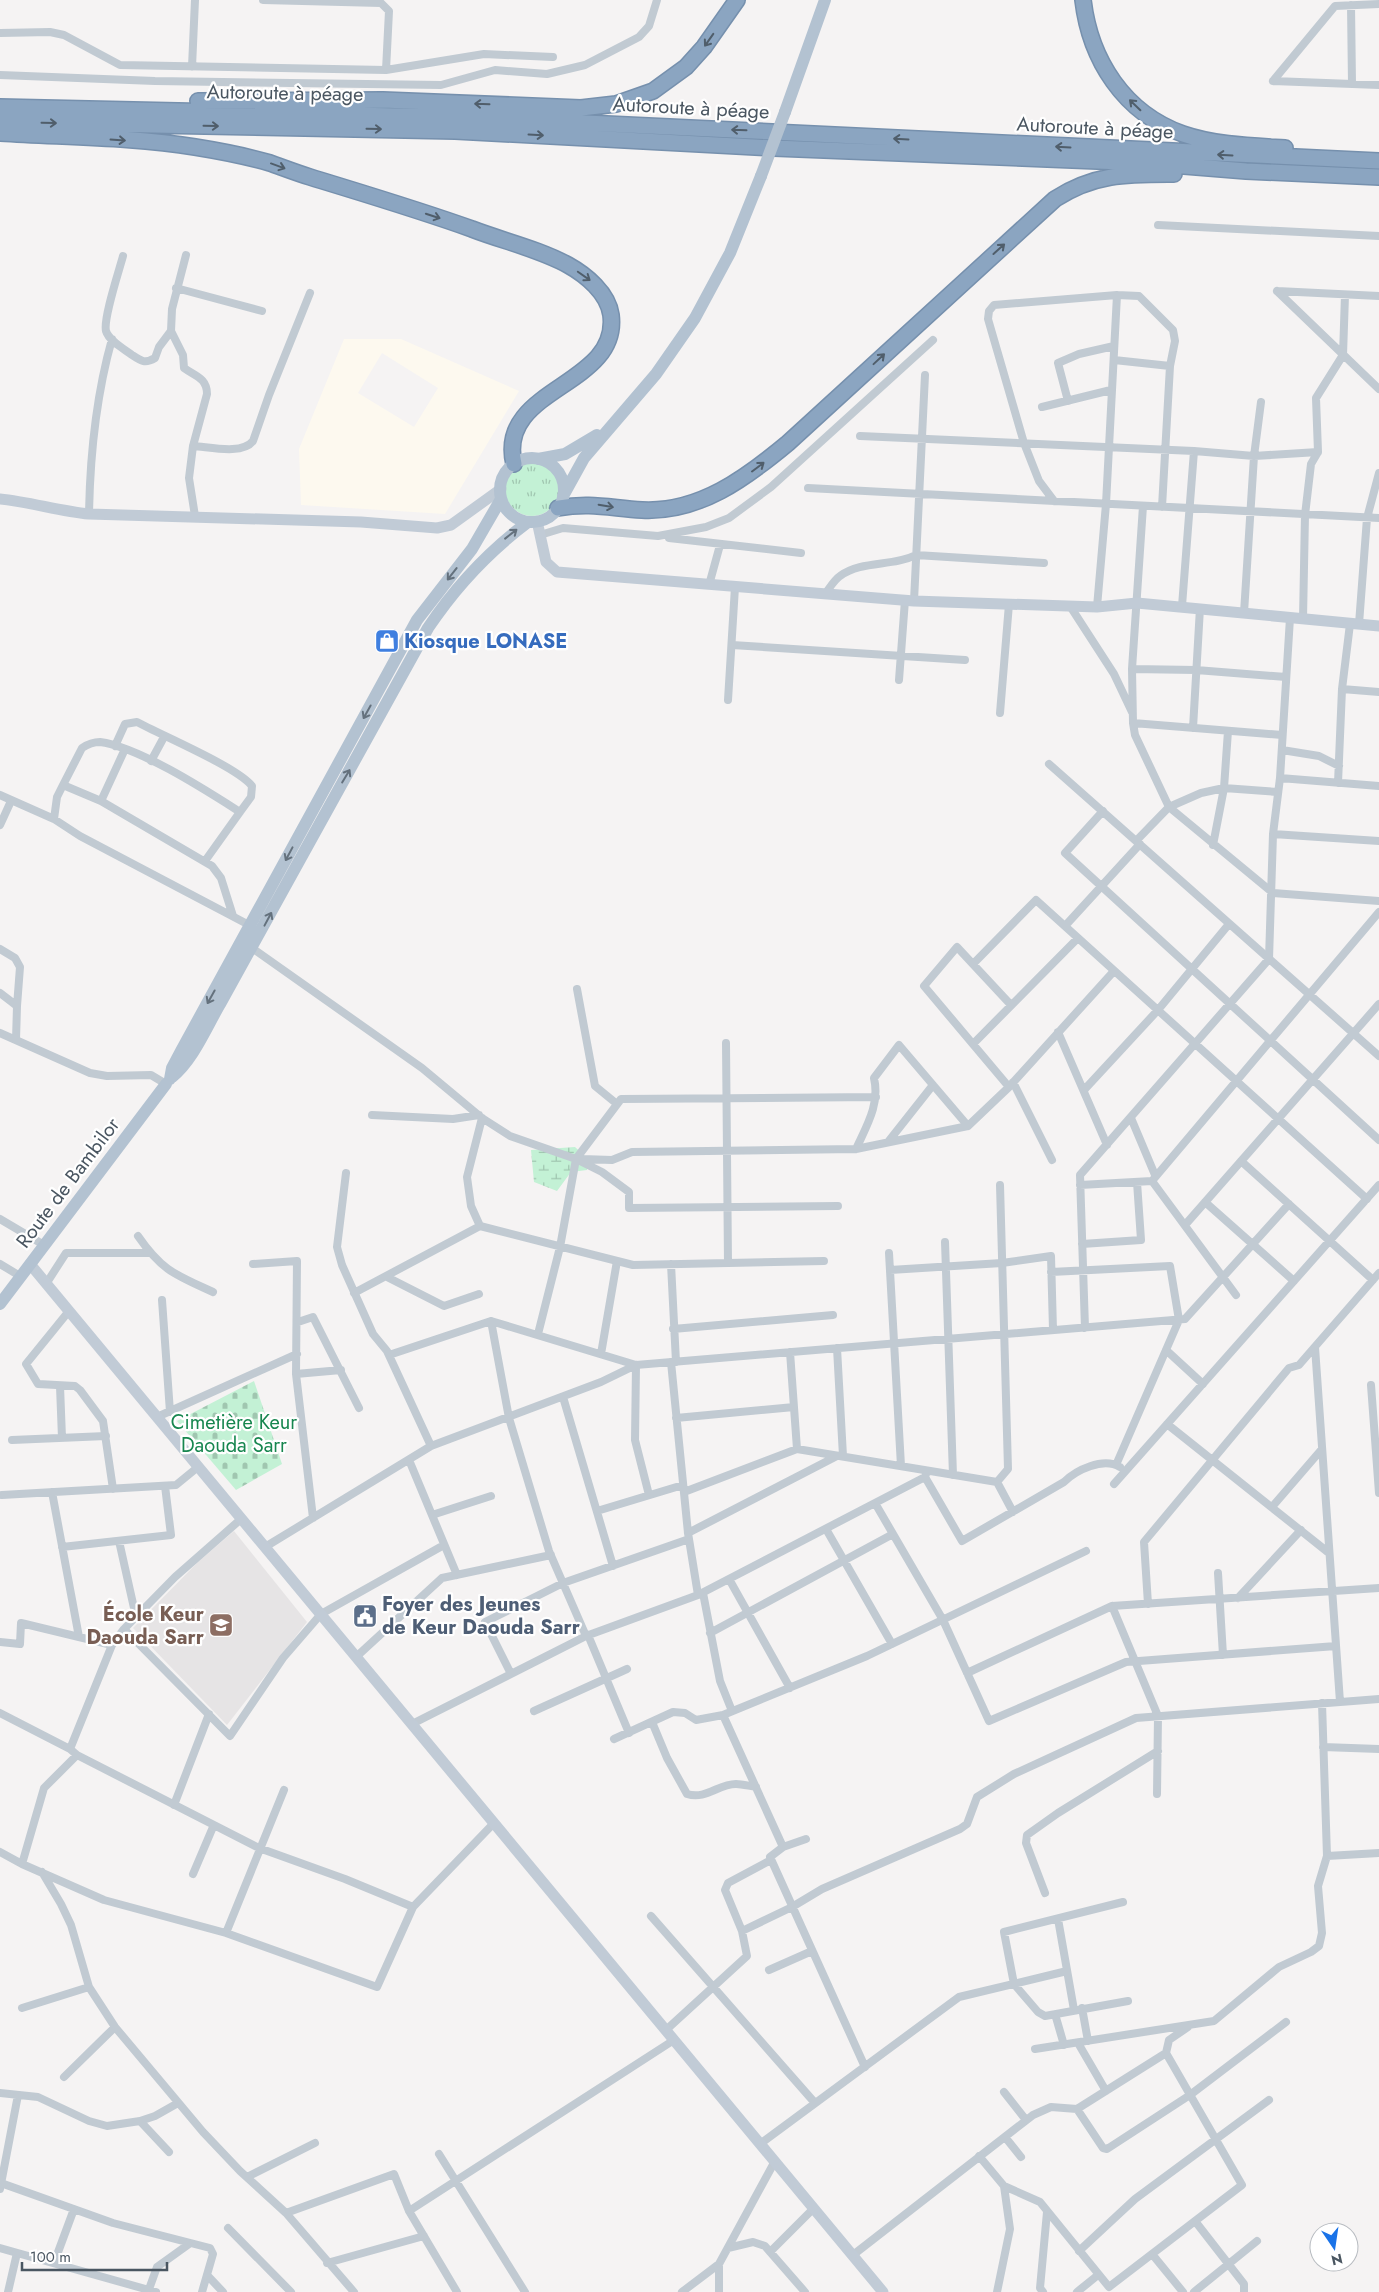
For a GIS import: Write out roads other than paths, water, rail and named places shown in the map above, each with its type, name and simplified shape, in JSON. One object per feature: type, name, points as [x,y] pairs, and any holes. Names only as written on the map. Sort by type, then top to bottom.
[{"type":"highway","points":[[0,102],[383,100],[597,107],[633,99],[670,80],[686,67],[704,47],[737,0]]},
{"type":"highway","points":[[1084,0],[1092,44],[1104,69],[1135,105],[1163,125],[1183,134],[1206,140],[1298,149],[1326,153],[1348,160]]},
{"type":"highway","name":"Autoroute à péage","points":[[0,107],[483,118],[1379,161]]},
{"type":"highway","points":[[0,122],[455,131],[774,148],[1147,163],[1246,171],[1379,177]]},
{"type":"highway","points":[[0,133],[178,144],[268,163],[442,218],[568,264],[593,282],[607,301],[611,315],[610,334],[601,354],[583,372],[550,392],[524,415],[513,437],[511,450],[514,464]]},
{"type":"highway","points":[[561,502],[660,510],[677,508],[727,488],[758,468],[788,443],[1055,199],[1079,185],[1122,175],[1201,175],[1246,171]]},
{"type":"main road","points":[[168,1082],[179,1072],[194,1049],[252,948],[428,628],[459,585],[481,561],[532,521],[552,514],[561,502],[578,467],[608,428],[656,374],[695,318],[730,253],[785,112],[824,0]]},
{"type":"main road","points":[[168,1082],[172,1068],[181,1051],[417,620],[472,549],[501,494],[502,479],[514,464],[524,460],[565,454],[608,428]]},
{"type":"main road","points":[[538,459],[551,464],[557,470],[564,486],[561,502]]},
{"type":"main road","points":[[501,494],[510,513],[532,521]]},
{"type":"main road","name":"Route de Bambilor","points":[[0,1304],[168,1082]]},
{"type":"street","points":[[192,68],[195,0]]},
{"type":"street","points":[[264,0],[381,3],[389,11],[386,70]]},
{"type":"street","points":[[0,74],[155,81],[441,85],[495,70],[547,74],[585,65],[639,37],[649,26],[656,0]]},
{"type":"street","points":[[1379,4],[1351,5],[1335,3],[1273,80],[1379,85]]},
{"type":"street","points":[[1351,5],[1352,84]]},
{"type":"street","points":[[0,32],[50,32],[64,36],[120,65],[192,68],[386,70],[484,54],[552,57]]},
{"type":"street","points":[[1158,225],[1379,236]]},
{"type":"street","points":[[123,256],[107,320],[106,332],[112,339],[141,361],[148,362],[155,358],[159,347],[171,331],[176,288],[186,255]]},
{"type":"street","points":[[176,288],[262,311]]},
{"type":"street","points":[[1379,296],[1278,291],[1379,389]]},
{"type":"street","points":[[193,446],[238,449],[249,446],[253,441],[269,395],[310,293]]},
{"type":"street","points":[[1097,607],[1106,504],[1117,295]]},
{"type":"street","points":[[1054,501],[1038,481],[1024,443],[988,319],[989,311],[994,305],[1117,295],[1139,296],[1173,330],[1175,341],[1170,366],[1162,507]]},
{"type":"street","points":[[1303,619],[1305,515],[1311,464],[1318,452],[1316,398],[1343,355],[1345,295]]},
{"type":"street","points":[[171,331],[183,355],[184,368],[203,380],[207,386],[207,394],[193,446],[189,478],[195,516]]},
{"type":"street","points":[[88,514],[90,478],[102,376],[112,339]]},
{"type":"street","points":[[658,536],[706,527],[730,518],[748,506],[933,340]]},
{"type":"street","points":[[1068,401],[1058,363],[1079,354],[1114,346]]},
{"type":"street","points":[[1114,360],[1170,366]]},
{"type":"street","points":[[899,680],[900,656],[916,555],[925,375]]},
{"type":"street","points":[[1042,407],[1112,390]]},
{"type":"street","points":[[1244,613],[1254,456],[1261,402]]},
{"type":"street","points":[[860,436],[1194,451],[1254,456],[1318,452]]},
{"type":"street","points":[[1182,606],[1194,451]]},
{"type":"street","points":[[1338,783],[1342,689],[1354,624],[1367,518],[1379,474]]},
{"type":"street","points":[[808,488],[1379,518]]},
{"type":"street","points":[[0,499],[25,502],[61,511],[88,514],[195,516],[437,528],[451,525],[501,494]]},
{"type":"street","points":[[1143,506],[1132,668],[1133,723],[1135,735],[1168,807],[1273,893],[1379,901]]},
{"type":"street","points":[[532,521],[540,535],[546,562],[557,572],[909,601],[1097,607],[1137,603],[1379,626]]},
{"type":"street","points":[[540,535],[564,528],[658,536],[801,554]]},
{"type":"street","points":[[709,585],[720,545]]},
{"type":"street","points":[[825,594],[840,576],[854,570],[862,567],[905,561],[916,555],[1044,563]]},
{"type":"street","points":[[728,700],[735,587]]},
{"type":"street","points":[[1000,713],[1009,604]]},
{"type":"street","points":[[1070,606],[1114,674],[1133,714]]},
{"type":"street","points":[[1193,728],[1200,608]]},
{"type":"street","points":[[1085,1328],[1080,1175],[1269,959],[1274,834],[1280,778],[1290,618]]},
{"type":"street","points":[[732,645],[966,660]]},
{"type":"street","points":[[1132,668],[1196,670],[1286,677]]},
{"type":"street","points":[[1342,689],[1379,692]]},
{"type":"street","points":[[115,746],[125,724],[131,721],[137,722],[227,768],[252,786],[251,796],[205,860]]},
{"type":"street","points":[[1133,723],[1282,735]]},
{"type":"street","points":[[1213,845],[1224,788],[1228,731]]},
{"type":"street","points":[[150,761],[164,736]]},
{"type":"street","points":[[54,819],[58,797],[82,748],[88,744],[99,742],[125,749],[150,761],[210,793],[240,812]]},
{"type":"street","points":[[101,801],[125,749]]},
{"type":"street","points":[[1282,750],[1319,756],[1339,766]]},
{"type":"street","points":[[1049,764],[1379,1056]]},
{"type":"street","points":[[1280,778],[1379,786]]},
{"type":"street","points":[[63,785],[101,801],[159,837],[205,860],[221,878],[233,916]]},
{"type":"street","points":[[1065,926],[1168,807],[1201,792],[1224,788],[1278,792]]},
{"type":"street","points":[[0,795],[54,819],[80,836],[250,926]]},
{"type":"street","points":[[0,825],[11,801]]},
{"type":"street","points":[[1103,812],[1065,853],[1379,1140]]},
{"type":"street","points":[[1274,834],[1379,841]]},
{"type":"street","points":[[973,964],[1036,900],[1367,1199]]},
{"type":"street","points":[[1080,1185],[1137,1182],[1153,1178],[1310,996],[1379,912]]},
{"type":"street","points":[[1084,1090],[1158,1010],[1229,924]]},
{"type":"street","points":[[973,1044],[1078,938]]},
{"type":"street","points":[[252,948],[422,1068],[481,1116],[510,1136],[576,1159],[602,1172],[629,1192],[629,1208],[838,1206]]},
{"type":"street","points":[[1011,1005],[957,948],[924,986],[973,1044],[1011,1084],[1052,1160]]},
{"type":"street","points":[[0,949],[15,958],[20,967],[16,1040]]},
{"type":"street","points":[[576,1159],[612,1160],[632,1152],[856,1149],[968,1126],[1011,1084],[1114,971]]},
{"type":"street","points":[[577,989],[595,1086],[617,1104]]},
{"type":"street","points":[[0,993],[17,1006]]},
{"type":"street","points":[[1184,1225],[1379,1004]]},
{"type":"street","points":[[1058,1032],[1107,1145]]},
{"type":"street","points":[[0,1033],[90,1073],[107,1076],[152,1075],[168,1082]]},
{"type":"street","points":[[726,1043],[728,1263]]},
{"type":"street","points":[[856,1149],[872,1116],[876,1097],[874,1078],[899,1045],[968,1126]]},
{"type":"street","points":[[888,1142],[933,1085]]},
{"type":"street","points":[[538,1334],[560,1247],[576,1159],[621,1099],[876,1097]]},
{"type":"street","points":[[372,1115],[453,1120],[481,1116]]},
{"type":"street","points":[[480,1226],[471,1206],[467,1177],[481,1116]]},
{"type":"street","points":[[1130,1118],[1153,1178],[1184,1225],[1236,1295]]},
{"type":"street","points":[[1241,1160],[1373,1280]]},
{"type":"street","points":[[346,1173],[337,1247],[342,1265],[373,1334],[389,1355],[431,1446]]},
{"type":"street","points":[[1082,1244],[1141,1240],[1137,1182]]},
{"type":"street","points":[[997,1482],[1008,1469],[1000,1185]]},
{"type":"street","points":[[1114,1484],[1379,1185]]},
{"type":"street","points":[[1205,1202],[1294,1281]]},
{"type":"street","points":[[265,1547],[431,1446],[563,1397],[636,1365],[1185,1319],[1290,1204]]},
{"type":"street","points":[[0,1219],[44,1246]]},
{"type":"street","points":[[354,1293],[387,1278],[480,1226],[632,1265],[824,1261]]},
{"type":"street","points":[[138,1236],[150,1254],[167,1270],[213,1292]]},
{"type":"street","points":[[944,1242],[953,1475]]},
{"type":"street","points":[[46,1284],[63,1255],[69,1252],[150,1254]]},
{"type":"street","points":[[889,1254],[901,1466]]},
{"type":"street","points":[[890,1270],[1002,1262],[1051,1256],[1053,1330]]},
{"type":"street","points":[[253,1264],[297,1261],[298,1322],[296,1374],[314,1518]]},
{"type":"street","points":[[601,1354],[617,1261]]},
{"type":"street","points":[[0,1264],[20,1276]]},
{"type":"street","points":[[30,1264],[853,2255],[879,2290]]},
{"type":"street","points":[[671,1264],[676,1418],[688,1536],[720,1681],[732,1711]]},
{"type":"street","points":[[1051,1272],[1170,1266],[1179,1320],[1116,1465]]},
{"type":"street","points":[[1148,1604],[1144,1542],[1289,1368],[1299,1365],[1379,1273]]},
{"type":"street","points":[[387,1278],[444,1306],[479,1294]]},
{"type":"street","points":[[162,1300],[170,1412]]},
{"type":"street","points":[[69,1312],[26,1364],[38,1384],[70,1385],[80,1390],[103,1421],[113,1488]]},
{"type":"street","points":[[673,1329],[833,1315]]},
{"type":"street","points":[[298,1322],[313,1317],[359,1408]]},
{"type":"street","points":[[389,1355],[491,1321],[636,1365]]},
{"type":"street","points":[[491,1321],[509,1418],[551,1555],[629,1733]]},
{"type":"street","points":[[1315,1347],[1340,1702]]},
{"type":"street","points":[[837,1348],[840,1456]]},
{"type":"street","points":[[1166,1350],[1203,1384]]},
{"type":"street","points":[[790,1352],[797,1449]]},
{"type":"street","points":[[157,1417],[296,1354]]},
{"type":"street","points":[[636,1365],[635,1440],[649,1495]]},
{"type":"street","points":[[296,1374],[341,1370]]},
{"type":"street","points":[[1371,1385],[1379,1493]]},
{"type":"street","points":[[60,1386],[62,1438]]},
{"type":"street","points":[[563,1397],[613,1566]]},
{"type":"street","points":[[676,1418],[794,1407]]},
{"type":"street","points":[[1167,1424],[1330,1553]]},
{"type":"street","points":[[12,1440],[106,1436]]},
{"type":"street","points":[[596,1511],[649,1495],[683,1488],[797,1449],[901,1466],[926,1474],[953,1475],[997,1482]]},
{"type":"street","points":[[1272,1507],[1322,1449]]},
{"type":"street","points":[[511,1674],[485,1622],[563,1583],[613,1566],[688,1536],[840,1456]]},
{"type":"street","points":[[409,1460],[457,1575]]},
{"type":"street","points":[[926,1474],[962,1541],[1064,1482],[1078,1470],[1106,1464],[1116,1465],[1126,1471]]},
{"type":"street","points":[[2,1495],[176,1485],[198,1467]]},
{"type":"street","points":[[412,1724],[587,1636],[700,1594],[875,1503],[926,1474]]},
{"type":"street","points":[[997,1482],[1013,1512]]},
{"type":"street","points":[[62,1547],[171,1535],[165,1486]]},
{"type":"street","points":[[52,1492],[79,1637]]},
{"type":"street","points":[[432,1515],[491,1496]]},
{"type":"street","points":[[875,1503],[943,1620],[989,1721],[1126,1662],[1336,1646]]},
{"type":"street","points":[[70,1749],[112,1645],[124,1629],[175,1576],[241,1519]]},
{"type":"street","points":[[826,1529],[892,1644]]},
{"type":"street","points":[[1238,1598],[1300,1530]]},
{"type":"street","points":[[710,1633],[893,1534]]},
{"type":"street","points":[[119,1541],[136,1617]]},
{"type":"street","points":[[124,1629],[230,1736],[283,1658],[321,1614],[444,1545]]},
{"type":"street","points":[[614,1739],[673,1712],[685,1713],[696,1720],[723,1715],[892,1644],[1086,1551]]},
{"type":"street","points":[[356,1657],[442,1578],[551,1555]]},
{"type":"street","points":[[1218,1573],[1223,1655]]},
{"type":"street","points":[[729,1579],[790,1688]]},
{"type":"street","points":[[967,1672],[1112,1606],[1379,1588]]},
{"type":"street","points":[[1112,1606],[1158,1716],[1157,1794]]},
{"type":"street","points":[[0,1642],[20,1644],[21,1623],[112,1645]]},
{"type":"street","points":[[534,1711],[627,1669]]},
{"type":"street","points":[[742,1931],[792,1907],[822,1889],[960,1829],[967,1824],[977,1797],[1014,1774],[1136,1718],[1379,1699]]},
{"type":"street","points":[[1035,2049],[1214,2021],[1278,1967],[1311,1952],[1319,1946],[1322,1933],[1318,1886],[1327,1856],[1322,1703]]},
{"type":"street","points":[[1,1714],[70,1749],[76,1756],[214,1827],[259,1848],[345,1878],[413,1907]]},
{"type":"street","points":[[174,1805],[209,1714]]},
{"type":"street","points":[[723,1715],[783,1847]]},
{"type":"street","points":[[652,1722],[667,1758],[687,1794],[695,1796],[710,1793],[734,1784],[756,1787]]},
{"type":"street","points":[[1323,1747],[1379,1749]]},
{"type":"street","points":[[1045,1893],[1026,1843],[1027,1835],[1058,1813],[1158,1751]]},
{"type":"street","points":[[22,1864],[44,1788],[76,1756]]},
{"type":"street","points":[[226,1933],[284,1790]]},
{"type":"street","points":[[0,1852],[22,1864],[104,1900],[226,1933],[377,1986],[413,1907],[494,1823]]},
{"type":"street","points":[[193,1874],[214,1827]]},
{"type":"street","points":[[806,1839],[783,1847],[770,1857],[865,2067]]},
{"type":"street","points":[[1327,1856],[1379,1853]]},
{"type":"street","points":[[666,2030],[746,1956],[742,1931],[725,1890],[728,1883],[771,1860]]},
{"type":"street","points":[[42,1872],[71,1925],[89,1987],[115,2027],[178,2103],[246,2177],[286,2213],[327,2263],[354,2292]]},
{"type":"street","points":[[1123,1902],[1004,1932],[1014,1984],[1038,2012],[1045,2016],[1128,2001]]},
{"type":"street","points":[[651,1916],[815,2103]]},
{"type":"street","points":[[1058,1918],[1067,1971],[1088,2041]]},
{"type":"street","points":[[769,1970],[812,1951]]},
{"type":"street","points":[[760,2144],[959,1998],[1067,1971]]},
{"type":"street","points":[[22,2008],[89,1987]]},
{"type":"street","points":[[1055,2014],[1064,2045]]},
{"type":"street","points":[[1077,2108],[1103,2148],[1107,2150],[1190,2095],[1286,2022]]},
{"type":"street","points":[[980,2156],[1004,2186],[1040,2202],[1109,2287],[1242,2185],[1166,2053],[1169,2040],[1191,2025]]},
{"type":"street","points":[[64,2077],[115,2027]]},
{"type":"street","points":[[409,2211],[674,2040]]},
{"type":"street","points":[[1078,2043],[1106,2091]]},
{"type":"street","points":[[853,2255],[1026,2120],[1051,2107],[1077,2108],[1166,2053]]},
{"type":"street","points":[[1004,2092],[1026,2120]]},
{"type":"street","points":[[0,2093],[38,2097],[89,2121],[107,2126],[140,2121],[155,2116],[178,2103]]},
{"type":"street","points":[[18,2095],[1,2186],[113,2224],[210,2248],[213,2251],[202,2292]]},
{"type":"street","points":[[1079,2251],[1135,2199],[1269,2100]]},
{"type":"street","points":[[140,2121],[169,2152]]},
{"type":"street","points":[[1005,2136],[1021,2157]]},
{"type":"street","points":[[246,2177],[315,2143]]},
{"type":"street","points":[[439,2154],[526,2292]]},
{"type":"street","points":[[682,2292],[719,2264],[775,2161]]},
{"type":"street","points":[[286,2213],[394,2174],[409,2211],[457,2292]]},
{"type":"street","points":[[997,2292],[1010,2229],[1004,2186]]},
{"type":"street","points":[[770,2252],[814,2208]]},
{"type":"street","points":[[54,2263],[74,2210]]},
{"type":"street","points":[[1043,2292],[1040,2288],[1047,2212]]},
{"type":"street","points":[[1195,2221],[1244,2284],[1244,2292]]},
{"type":"street","points":[[228,2228],[291,2292]]},
{"type":"street","points":[[327,2263],[424,2236]]},
{"type":"street","points":[[1194,2292],[1257,2241]]},
{"type":"street","points":[[728,2248],[753,2242],[765,2246],[805,2292]]},
{"type":"street","points":[[0,2248],[151,2291],[157,2267],[189,2244]]},
{"type":"street","points":[[8,2292],[17,2252]]},
{"type":"street","points":[[1152,2254],[1183,2292]]},
{"type":"street","points":[[719,2264],[719,2292]]},
{"type":"street","points":[[207,2275],[223,2292]]},
{"type":"street","points":[[1077,2292],[1098,2275]]},
{"type":"place","name":"Kiosque LONASE","points":[[387,641]]},
{"type":"place","name":"Foyer des Jeunes de Keur Daouda Sarr","points":[[365,1616]]},
{"type":"place","name":"École Keur Daouda Sarr","points":[[221,1625]]},
{"type":"park label","name":"Cimetière Keur Daouda Sarr","points":[[234,1434]]}]
